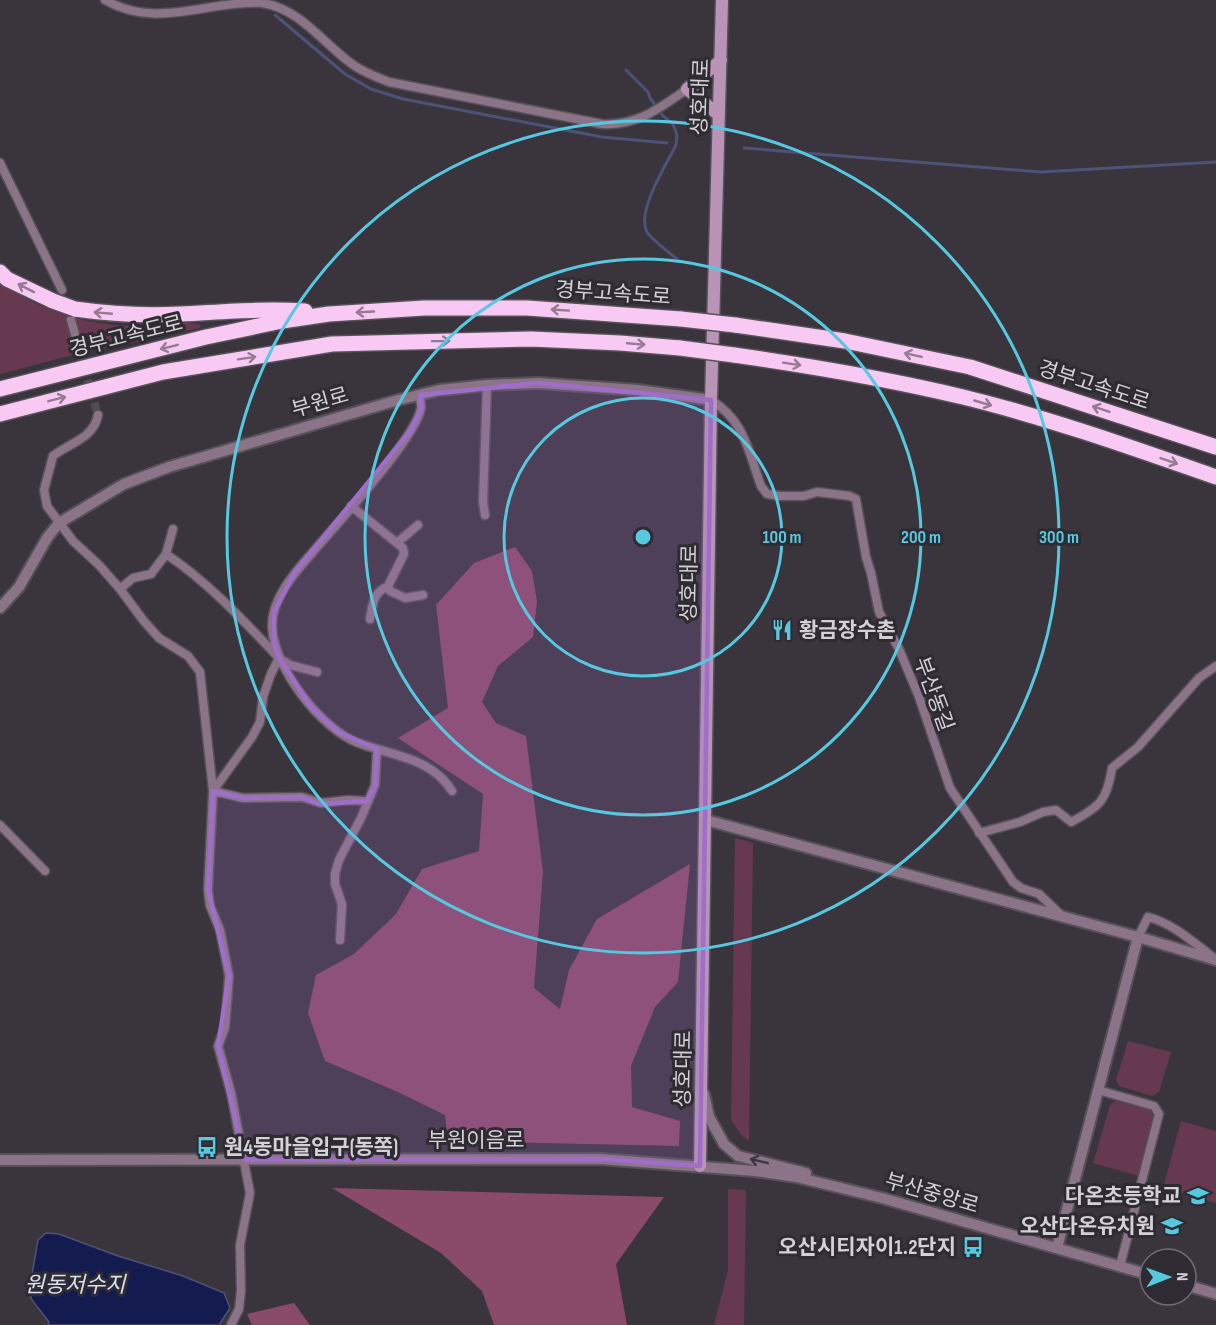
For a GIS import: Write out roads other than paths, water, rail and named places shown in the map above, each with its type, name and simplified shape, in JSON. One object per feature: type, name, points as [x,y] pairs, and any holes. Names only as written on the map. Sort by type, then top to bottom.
[{"type":"highway","points":[[0,272],[8,279],[57,296],[73,315],[178,315],[273,309],[329,314]]},
{"type":"highway","name":"경부고속도로","points":[[0,390],[282,321],[329,314],[424,308],[527,308],[681,319],[845,341],[970,367],[1216,447]]},
{"type":"highway","name":"경부고속도로","points":[[0,414],[163,372],[332,344],[531,339],[620,343],[680,348],[835,370],[965,398],[1085,431],[1216,477]]},
{"type":"main road","name":"성호대로","points":[[700,1166],[711,400],[723,0]]},
{"type":"main road","points":[[719,115],[687,89],[721,60]]},
{"type":"street","points":[[105,0],[119,8],[139,13],[248,1],[276,5],[292,14],[352,64],[368,74],[389,82],[602,124],[628,123],[656,111],[687,89]]},
{"type":"street","points":[[0,163],[57,296]]},
{"type":"street","points":[[73,315],[78,345]]},
{"type":"street","name":"부원로","points":[[0,608],[18,587],[47,538],[59,523],[124,484],[168,467],[439,390],[487,385],[559,384],[638,390],[711,400]]},
{"type":"street","points":[[485,515],[483,502],[487,385]]},
{"type":"street","points":[[317,672],[290,665],[279,658],[272,625],[274,612],[296,572],[411,430],[421,410],[420,395]]},
{"type":"street","name":"부산동길","points":[[711,400],[722,406],[742,430],[761,486],[767,494],[804,496],[817,492],[850,496],[856,499],[879,612],[899,649],[919,697],[950,788],[1012,882],[1021,888],[1039,894],[1064,918]]},
{"type":"street","points":[[98,415],[92,432],[53,456],[44,490],[47,506],[74,541],[99,565],[159,638],[188,656],[200,672],[213,791],[208,890],[210,906],[220,930],[229,976],[225,1027],[218,1046],[231,1093],[250,1193],[240,1245],[242,1291],[239,1309],[231,1325]]},
{"type":"street","points":[[351,506],[403,548],[404,554],[388,586],[374,597],[370,619]]},
{"type":"street","points":[[398,542],[418,525]]},
{"type":"street","points":[[120,589],[133,578],[150,574],[166,554],[172,529]]},
{"type":"street","points":[[166,554],[220,597],[279,658],[311,707],[338,732],[356,742],[417,762],[446,780],[452,791]]},
{"type":"street","points":[[388,586],[390,591],[405,598],[423,595]]},
{"type":"street","points":[[213,791],[261,722],[263,696],[279,658]]},
{"type":"street","points":[[980,833],[1020,822],[1043,812],[1056,810],[1071,822],[1092,811],[1108,791],[1112,768],[1138,747],[1199,678],[1216,666]]},
{"type":"street","points":[[340,940],[342,904],[335,884],[335,874],[339,860],[375,785],[377,749]]},
{"type":"street","points":[[213,791],[243,798],[302,798],[321,803],[348,800],[367,801]]},
{"type":"street","points":[[706,820],[1216,960]]},
{"type":"street","points":[[0,825],[45,871]]},
{"type":"street","points":[[1057,1248],[1138,937],[1148,916],[1163,921],[1183,933],[1216,960]]},
{"type":"street","points":[[702,1080],[709,1117],[723,1144],[738,1156],[801,1171],[833,1186]]},
{"type":"street","points":[[1098,1090],[1154,1106],[1159,1114],[1120,1266]]},
{"type":"street","name":"부원이음로","points":[[0,1160],[600,1159],[700,1166]]},
{"type":"street","name":"부산중앙로","points":[[700,1166],[796,1177],[882,1198],[1138,1271]]},
{"type":"street","points":[[1198,1289],[1216,1294]]},
{"type":"water","name":"원동저수지","points":[[46,1233],[59,1234],[118,1256],[183,1276],[224,1293],[230,1308],[219,1325],[48,1325],[49,1322],[32,1300],[29,1292],[38,1240]]},
{"type":"waterway","points":[[275,15],[345,74],[371,89],[403,99],[602,137],[667,143]]},
{"type":"waterway","points":[[626,70],[648,92],[663,116],[673,124],[677,135],[676,145],[649,201],[645,223],[649,235],[678,260]]},
{"type":"waterway","points":[[744,148],[1041,172],[1216,162]]},
{"type":"tunnel","points":[[78,345],[98,415]]},
{"type":"place","name":"황금장수촌","points":[[782,630]]},
{"type":"place","name":"원4동마을입구(동쪽)","points":[[207,1147]]},
{"type":"place","name":"다온초등학교","points":[[1198,1196]]},
{"type":"place","name":"오산다온유치원","points":[[1172,1226]]},
{"type":"place","name":"오산시티자이1.2단지","points":[[973,1247]]}]
